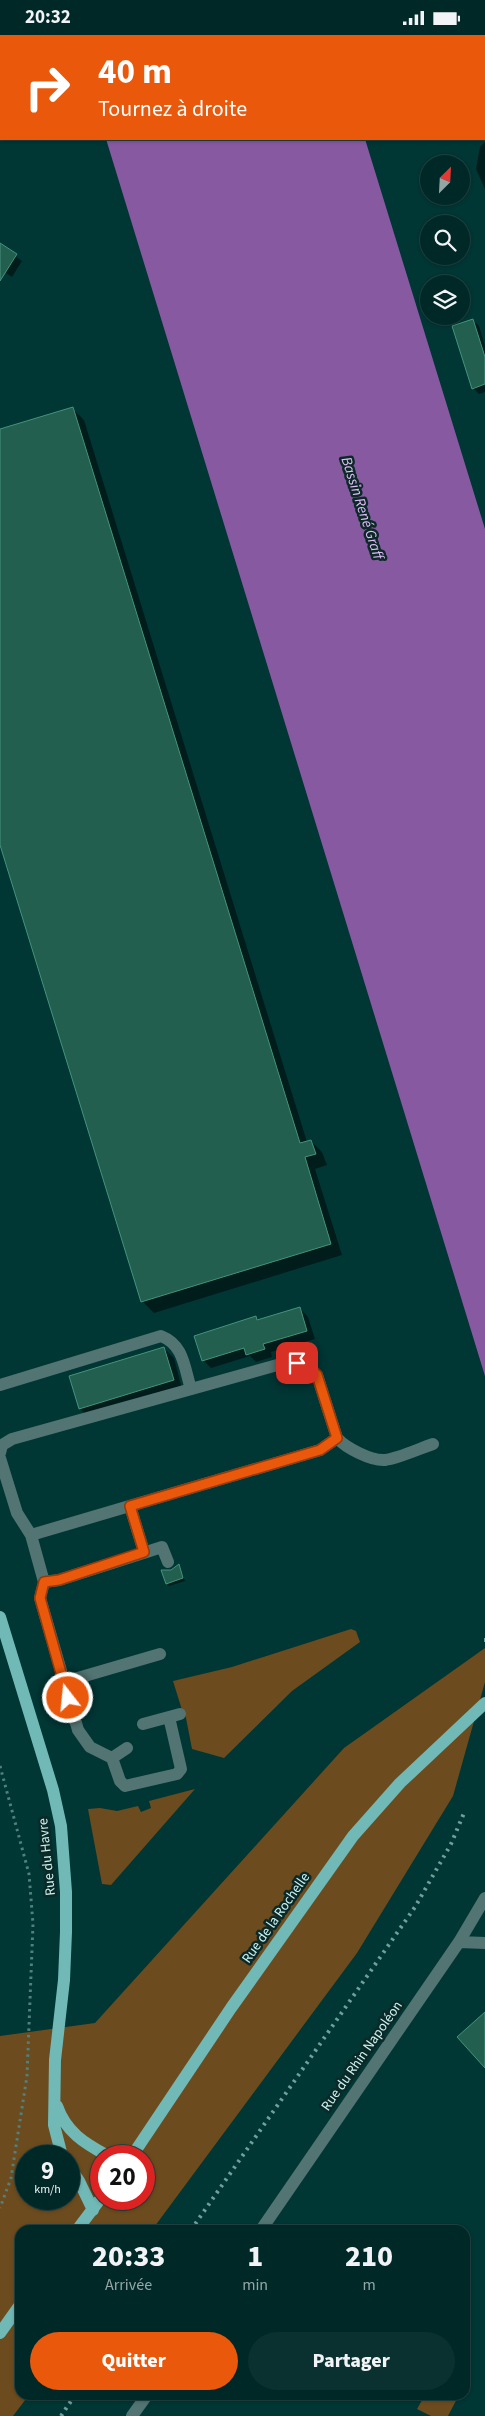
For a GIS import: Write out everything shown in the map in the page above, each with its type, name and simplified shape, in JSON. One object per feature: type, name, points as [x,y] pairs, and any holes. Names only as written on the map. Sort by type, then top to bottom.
[{"type":"main road","name":"Rue du Havre","points":[[0,1617],[53,1790],[61,1826],[66,1892],[66,1932],[64,1980],[55,2060],[54,2125],[59,2145]]},
{"type":"main road","name":"Rue de la Rochelle","points":[[139,2145],[231,2007],[353,1836],[400,1783],[470,1716],[484,1706]]},
{"type":"main road","name":"Rue du Havre","points":[[55,2101],[66,2127],[90,2145]]},
{"type":"main road","points":[[80,2183],[90,2206]]},
{"type":"main road","points":[[81,2225],[92,2210]]},
{"type":"main road","points":[[0,2333],[15,2312]]},
{"type":"street","points":[[0,1385],[161,1336],[172,1340],[178,1346],[191,1389]]},
{"type":"street","points":[[0,1453],[2,1445],[12,1439],[288,1362],[309,1367],[317,1375],[337,1438],[344,1445],[357,1452],[384,1460],[433,1444]]},
{"type":"street","points":[[31,1535],[320,1450],[337,1438]]},
{"type":"street","points":[[0,1458],[17,1513],[31,1535],[44,1582],[40,1598],[78,1730],[90,1747],[112,1759],[120,1781],[125,1786],[177,1774],[181,1769],[175,1716],[143,1724]]},
{"type":"street","points":[[130,1506],[144,1552]]},
{"type":"street","points":[[44,1582],[59,1580],[162,1547],[168,1562]]},
{"type":"street","points":[[64,1682],[160,1654]]},
{"type":"street","points":[[112,1759],[127,1748]]},
{"type":"street","name":"Rue du Rhin Napoléon","points":[[264,2225],[459,1942],[485,1898]]},
{"type":"street","points":[[459,1942],[485,1943]]},
{"type":"street","points":[[132,2416],[143,2400]]},
{"type":"path","points":[[0,1766],[29,1874],[33,1924],[27,2076],[11,2178],[0,2208]]},
{"type":"shaded area","points":[[351,1629],[356,1631],[360,1642],[292,1691],[224,1758],[192,1749],[185,1713],[182,1710],[173,1681],[232,1667]]},
{"type":"shaded area","points":[[485,1648],[485,1682],[453,1796],[357,1953],[156,2225],[15,2225],[15,2400],[25,2400],[13,2416],[0,2416],[0,2036],[95,2023],[344,1748]]},
{"type":"shaded area","points":[[195,1789],[111,1885],[102,1884],[88,1809],[100,1808],[117,1811],[138,1806],[141,1812],[151,1808],[149,1801]]},
{"type":"shaded area","points":[[422,2400],[456,2400],[448,2416],[431,2416],[417,2409]]},
{"type":"water","name":"Bassin René Graff","points":[[106,140],[365,140],[420,318],[420,325],[422,325],[485,529],[485,1376]]},
{"type":"building","points":[[0,243],[17,254],[0,281]]},
{"type":"building","points":[[473,319],[485,357],[485,384],[472,389],[452,326],[470,325],[470,320]]},
{"type":"building","points":[[73,407],[300,1143],[311,1140],[316,1154],[305,1157],[331,1244],[141,1302],[0,845],[0,429]]},
{"type":"building","points":[[300,1307],[307,1331],[263,1344],[265,1349],[246,1355],[244,1348],[202,1361],[194,1336],[256,1316],[257,1320]]},
{"type":"building","points":[[164,1347],[174,1380],[79,1409],[69,1376]]},
{"type":"building","points":[[179,1564],[183,1578],[166,1584],[161,1570],[171,1570]]},
{"type":"building","points":[[485,2012],[485,2068],[457,2037]]},
{"type":"railway","points":[[194,2225],[415,1907],[451,1844],[464,1813]]},
{"type":"railway","points":[[61,2416],[72,2400]]},
{"type":"route","points":[[68,1698],[40,1598],[44,1582],[59,1580],[144,1552],[130,1506],[320,1450],[337,1438],[317,1375],[309,1367],[297,1363]]}]
